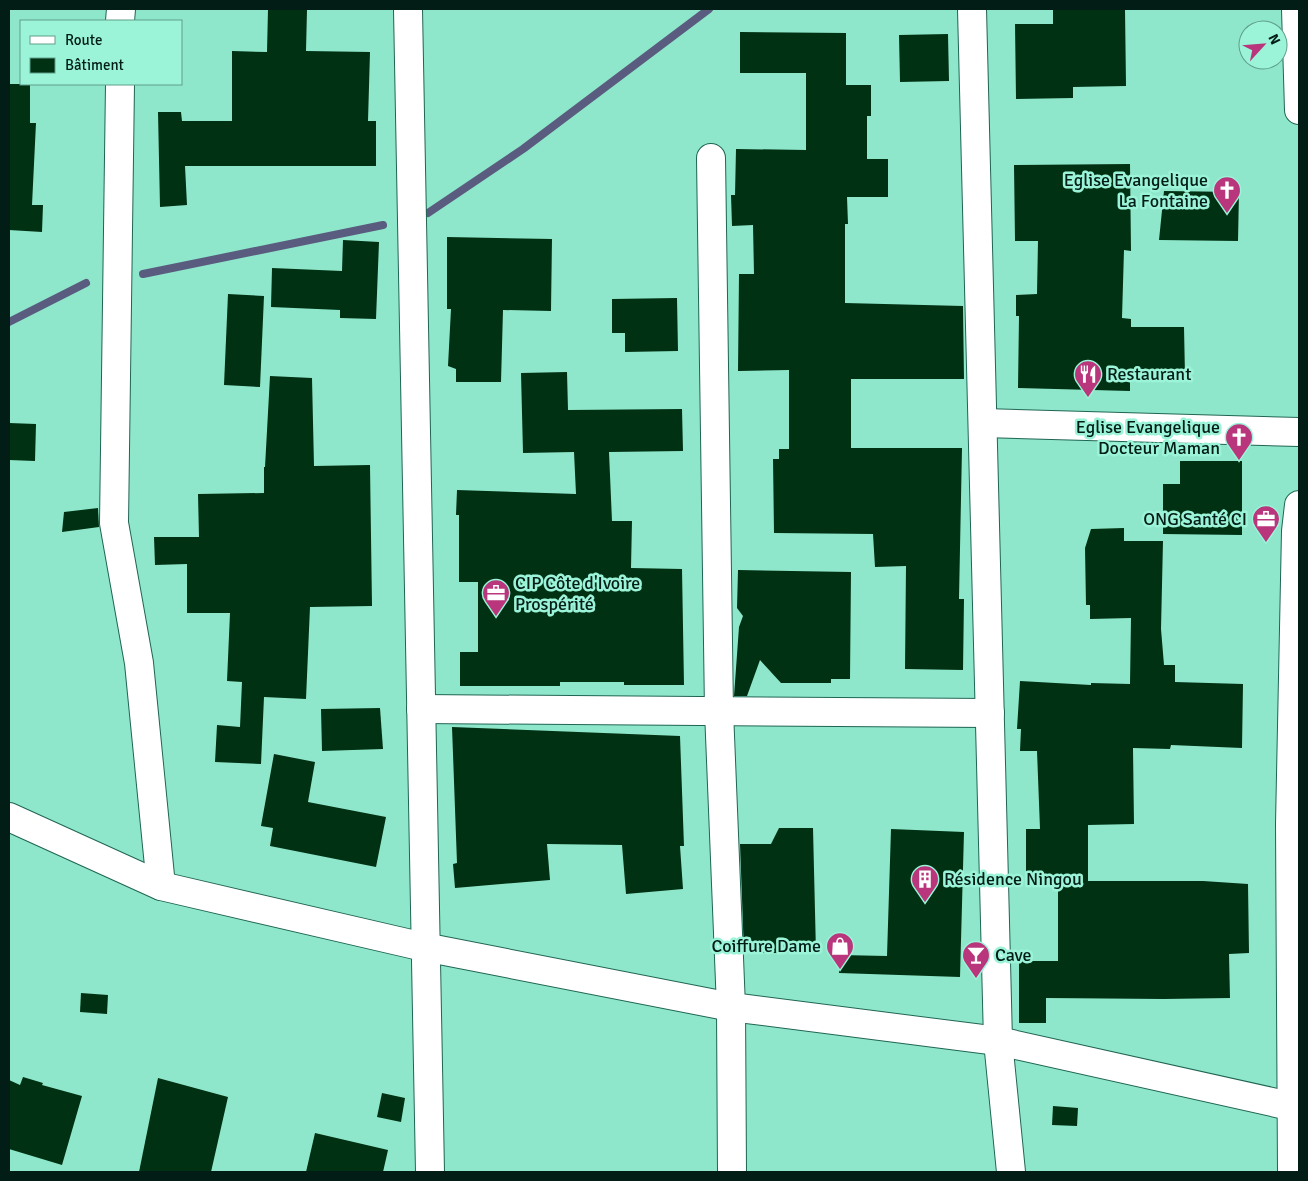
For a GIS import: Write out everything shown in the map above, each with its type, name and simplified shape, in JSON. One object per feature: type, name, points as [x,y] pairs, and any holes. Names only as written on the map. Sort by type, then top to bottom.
[{"type":"street","points":[[408,9],[424,947],[430,1172]]},
{"type":"street","points":[[972,9],[998,1041],[1011,1172]]},
{"type":"street","points":[[1296,9],[1299,110]]},
{"type":"street","points":[[120,85],[114,523],[139,663],[161,886]]},
{"type":"street","points":[[710,158],[719,711],[730,1008],[732,1172]]},
{"type":"street","points":[[983,423],[1299,432]]},
{"type":"street","points":[[1292,1172],[1295,1107],[1290,814],[1296,530],[1299,505]]},
{"type":"street","points":[[421,709],[990,713]]},
{"type":"street","points":[[9,816],[161,886],[424,947],[730,1008],[998,1041],[1295,1107]]},
{"type":"building","points":[[268,9],[307,10],[306,51],[370,52],[368,121],[376,121],[376,166],[185,166],[187,205],[160,207],[158,112],[181,112],[182,121],[232,121],[232,51],[267,52]]},
{"type":"building","points":[[1053,9],[1125,9],[1126,86],[1073,87],[1073,98],[1016,99],[1015,24],[1053,24]]},
{"type":"building","points":[[740,32],[846,33],[846,85],[871,85],[871,116],[867,116],[867,159],[888,159],[888,197],[847,197],[848,224],[845,224],[845,303],[963,306],[964,379],[851,379],[851,448],[962,448],[959,599],[964,599],[963,670],[905,669],[906,566],[875,567],[873,534],[774,533],[773,459],[779,459],[779,449],[789,449],[789,370],[738,371],[739,274],[754,274],[753,225],[732,226],[731,195],[735,195],[736,149],[806,150],[806,73],[740,73]]},
{"type":"building","points":[[948,34],[949,81],[900,82],[899,35]]},
{"type":"building","points":[[9,84],[30,85],[30,123],[36,123],[32,205],[43,205],[42,232],[9,230]]},
{"type":"building","points":[[1130,164],[1131,251],[1124,250],[1122,318],[1131,319],[1131,327],[1184,327],[1185,376],[1130,376],[1130,391],[1018,388],[1019,316],[1016,316],[1016,295],[1037,294],[1038,241],[1015,241],[1014,165]]},
{"type":"building","points":[[1164,191],[1239,192],[1238,241],[1159,240]]},
{"type":"building","points":[[447,237],[552,239],[551,311],[503,310],[501,382],[456,382],[456,369],[448,366],[451,309],[447,309]]},
{"type":"building","points":[[343,240],[379,242],[376,319],[340,318],[340,310],[271,307],[272,268],[342,271]]},
{"type":"building","points":[[228,294],[264,296],[260,387],[224,385]]},
{"type":"building","points":[[677,298],[678,351],[625,352],[625,333],[612,333],[612,299]]},
{"type":"building","points":[[567,372],[568,410],[682,409],[683,451],[609,452],[612,521],[632,521],[631,568],[682,569],[684,685],[624,685],[624,682],[560,682],[560,686],[460,686],[460,652],[478,652],[478,582],[459,582],[459,515],[456,515],[457,490],[576,494],[574,452],[523,453],[521,373]]},
{"type":"building","points":[[270,376],[312,378],[314,466],[370,465],[372,606],[310,607],[306,699],[264,697],[261,764],[215,762],[217,725],[240,727],[242,682],[227,681],[230,613],[187,613],[187,564],[155,565],[154,537],[199,537],[198,494],[264,493]]},
{"type":"building","points":[[9,423],[36,424],[35,461],[9,460]]},
{"type":"building","points":[[1180,461],[1242,461],[1242,535],[1163,534],[1163,484],[1180,484]]},
{"type":"building","points":[[98,508],[99,527],[62,532],[64,512]]},
{"type":"building","points":[[1124,528],[1124,541],[1163,541],[1161,629],[1164,665],[1175,665],[1175,682],[1243,684],[1242,748],[1171,745],[1170,749],[1133,748],[1134,824],[1088,825],[1088,881],[1203,881],[1248,884],[1249,953],[1229,954],[1230,998],[1046,998],[1046,1023],[1019,1023],[1019,961],[1058,961],[1058,879],[1026,879],[1026,829],[1040,829],[1037,751],[1020,751],[1021,729],[1017,729],[1020,681],[1091,685],[1091,683],[1130,684],[1131,618],[1090,619],[1090,605],[1086,605],[1085,548],[1091,529]]},
{"type":"building","points":[[738,570],[851,572],[850,679],[831,679],[831,683],[781,683],[760,660],[747,696],[734,696],[739,627],[743,616],[737,608]]},
{"type":"building","points":[[380,708],[383,749],[322,751],[321,709]]},
{"type":"building","points":[[452,727],[680,736],[684,846],[680,846],[683,889],[626,894],[622,845],[547,844],[550,880],[455,888],[453,864],[457,863]]},
{"type":"building","points":[[274,754],[315,762],[308,802],[386,817],[376,867],[270,846],[273,828],[261,826]]},
{"type":"building","points":[[779,828],[813,828],[816,953],[744,953],[740,844],[771,844]]},
{"type":"building","name":"Résidence Ningou","points":[[891,829],[964,832],[960,977],[839,973],[840,955],[887,956]]},
{"type":"building","points":[[81,993],[108,995],[107,1014],[80,1012]]},
{"type":"building","points":[[23,1077],[43,1083],[42,1085],[82,1096],[62,1165],[9,1149],[9,1080],[20,1085]]},
{"type":"building","points":[[158,1078],[228,1097],[211,1172],[139,1172]]},
{"type":"building","points":[[382,1093],[405,1098],[401,1122],[377,1117]]},
{"type":"building","points":[[1053,1106],[1078,1108],[1077,1126],[1052,1125]]},
{"type":"building","points":[[315,1133],[388,1150],[383,1172],[306,1172]]},
{"type":"waterway","points":[[428,213],[523,149],[709,9]]},
{"type":"waterway","points":[[143,274],[383,225]]},
{"type":"waterway","points":[[9,322],[86,283]]},
{"type":"place","name":"Eglise Evangelique La Fontaine","points":[[1227,214]]},
{"type":"place","name":"Restaurant","points":[[1088,398]]},
{"type":"place","name":"Eglise Evangelique Docteur Maman","points":[[1239,461]]},
{"type":"place","name":"ONG Santé CI","points":[[1266,543]]},
{"type":"place","name":"CIP Côte d'Ivoire Prospérité","points":[[496,617]]},
{"type":"place","name":"Résidence Ningou","points":[[925,903]]},
{"type":"place","name":"Coiffure Dame","points":[[840,970]]},
{"type":"place","name":"Cave","points":[[976,979]]}]
